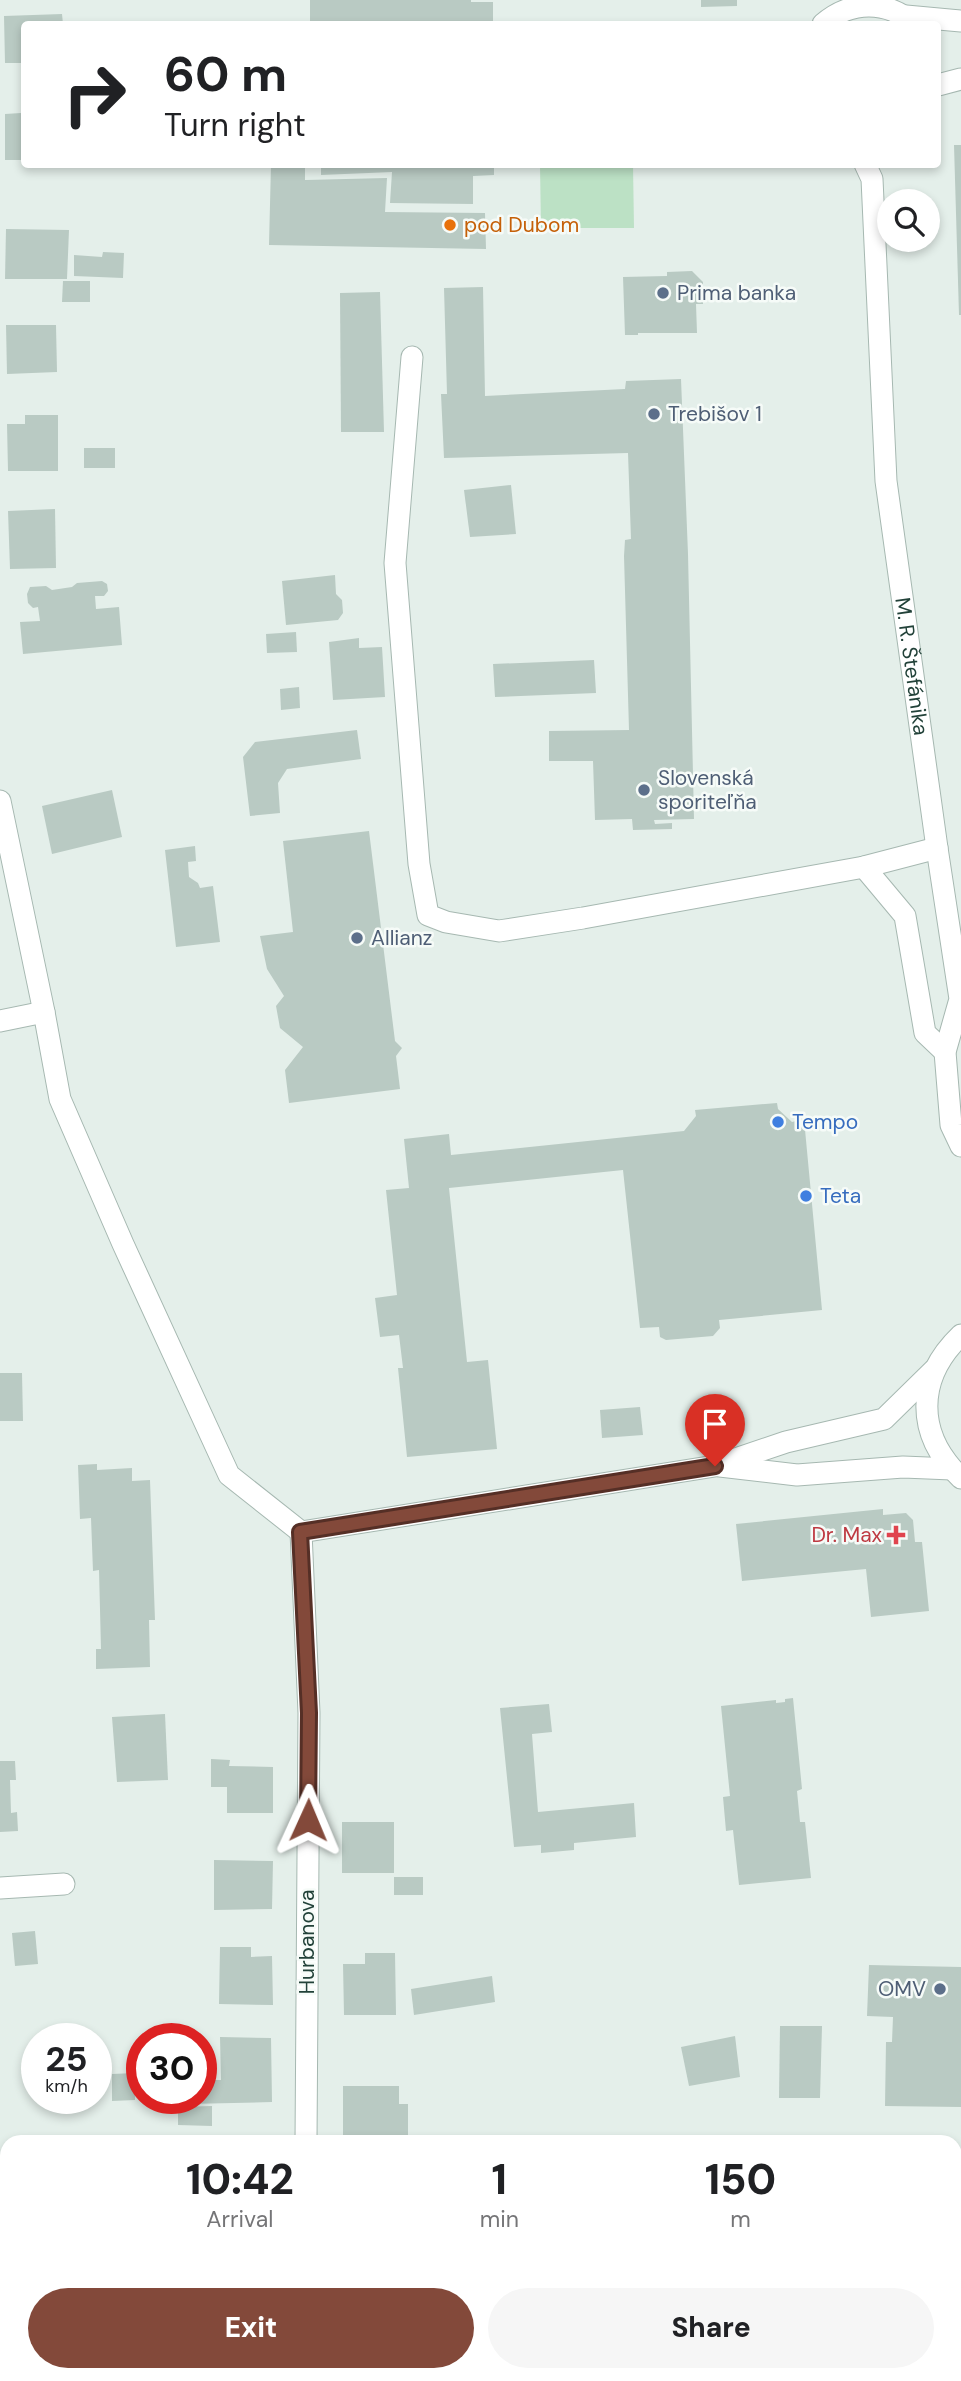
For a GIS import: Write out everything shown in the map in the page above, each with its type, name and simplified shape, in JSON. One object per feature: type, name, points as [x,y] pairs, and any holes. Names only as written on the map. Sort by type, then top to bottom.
[{"type":"street","points":[[826,21],[846,4],[866,3],[885,3],[910,20],[961,21]]},
{"type":"street","points":[[941,84],[961,79]]},
{"type":"street","name":"M. R. Štefánika","points":[[872,169],[886,481],[960,999],[945,1052],[950,1125],[961,1146]]},
{"type":"street","points":[[412,358],[396,563],[419,864],[428,915],[446,922],[499,931],[863,867],[937,848]]},
{"type":"street","points":[[0,801],[60,1099],[229,1475],[300,1532],[715,1466],[786,1442],[884,1419],[934,1370]]},
{"type":"street","points":[[863,867],[905,916],[925,1033],[945,1052]]},
{"type":"street","points":[[0,1021],[44,1012]]},
{"type":"street","points":[[957,1473],[933,1442],[926,1405],[929,1381],[934,1370],[946,1349],[961,1335]]},
{"type":"street","points":[[715,1466],[797,1475],[903,1467],[957,1473]]},
{"type":"street","name":"Hurbanova","points":[[300,1532],[309,1713],[306,2135]]},
{"type":"street","points":[[0,1888],[64,1884]]},
{"type":"green space","points":[[540,168],[633,168],[634,228],[541,228]]},
{"type":"building","points":[[310,0],[493,2],[493,21],[310,21]]},
{"type":"building","points":[[701,0],[737,0],[737,6],[701,7]]},
{"type":"building","points":[[62,14],[63,21],[21,21],[21,63],[5,63],[4,16]]},
{"type":"building","points":[[21,113],[21,160],[5,160],[5,114]]},
{"type":"building","points":[[954,145],[961,145],[961,315],[959,315]]},
{"type":"building","points":[[271,168],[305,168],[305,180],[387,178],[385,212],[485,213],[486,249],[269,245]]},
{"type":"building","points":[[321,168],[494,168],[494,175],[473,176],[473,204],[390,203],[392,172],[321,175]]},
{"type":"building","points":[[6,229],[69,230],[67,279],[5,279]]},
{"type":"building","points":[[103,252],[124,253],[123,278],[74,276],[74,255],[102,257]]},
{"type":"building","name":"Prima banka","points":[[692,271],[703,282],[703,304],[696,304],[697,333],[625,335],[623,277],[667,276],[667,272]]},
{"type":"building","points":[[63,281],[90,281],[90,302],[62,302]]},
{"type":"building","points":[[483,287],[485,396],[625,389],[626,381],[681,379],[694,819],[654,820],[655,824],[672,823],[672,829],[633,830],[632,819],[595,820],[593,761],[549,761],[549,731],[629,730],[624,556],[625,540],[631,539],[628,453],[444,458],[441,394],[447,394],[444,288]]},
{"type":"building","points":[[380,292],[384,432],[341,432],[340,293]]},
{"type":"building","points":[[6,325],[56,325],[57,372],[7,374]]},
{"type":"building","points":[[25,415],[58,415],[58,471],[8,471],[7,424],[25,424]]},
{"type":"building","points":[[84,448],[115,448],[115,468],[84,468]]},
{"type":"building","points":[[511,485],[516,534],[470,537],[464,490]]},
{"type":"building","points":[[55,509],[56,568],[10,569],[8,511]]},
{"type":"building","points":[[335,575],[336,594],[342,600],[343,613],[338,620],[286,625],[282,581]]},
{"type":"building","points":[[102,581],[107,584],[108,591],[104,596],[95,596],[96,609],[119,607],[122,645],[23,654],[20,622],[40,621],[38,607],[33,608],[28,603],[27,594],[30,587],[46,586],[52,590],[72,587],[77,583]]},
{"type":"building","points":[[296,632],[297,652],[267,653],[266,634]]},
{"type":"building","points":[[359,638],[359,648],[382,647],[385,697],[333,700],[329,642]]},
{"type":"building","points":[[594,660],[596,693],[495,697],[493,664]]},
{"type":"building","points":[[299,687],[300,708],[281,710],[280,689]]},
{"type":"building","points":[[357,730],[361,759],[287,769],[278,783],[280,813],[250,816],[243,757],[255,742]]},
{"type":"building","points":[[112,790],[122,837],[52,854],[42,806]]},
{"type":"building","points":[[369,831],[395,1041],[402,1048],[396,1056],[400,1089],[289,1103],[285,1070],[303,1047],[280,1028],[276,1006],[284,996],[267,969],[260,936],[293,932],[283,841]]},
{"type":"building","points":[[195,846],[196,861],[188,862],[189,877],[198,883],[200,888],[213,886],[220,942],[176,947],[165,850]]},
{"type":"building","points":[[777,1103],[778,1109],[792,1122],[804,1119],[822,1310],[719,1320],[720,1328],[713,1336],[666,1340],[660,1337],[659,1327],[640,1328],[623,1170],[449,1188],[467,1362],[488,1360],[497,1449],[407,1457],[398,1368],[403,1368],[399,1335],[380,1337],[375,1298],[397,1295],[386,1190],[409,1188],[404,1139],[449,1134],[451,1155],[684,1131],[696,1116],[695,1110]]},
{"type":"building","points":[[0,1373],[22,1373],[23,1421],[0,1421]]},
{"type":"building","points":[[640,1407],[643,1435],[602,1438],[600,1410]]},
{"type":"building","points":[[97,1464],[97,1470],[132,1468],[132,1481],[150,1480],[155,1620],[149,1620],[150,1667],[96,1669],[96,1649],[101,1649],[99,1570],[93,1571],[91,1518],[80,1519],[78,1465]]},
{"type":"building","points":[[883,1509],[883,1515],[906,1513],[913,1520],[915,1542],[922,1542],[929,1611],[871,1617],[866,1569],[742,1581],[736,1524]]},
{"type":"building","points":[[793,1698],[802,1789],[797,1791],[800,1822],[805,1822],[811,1878],[739,1885],[733,1830],[726,1831],[723,1797],[730,1796],[721,1706],[776,1700],[776,1703],[785,1702],[785,1699]]},
{"type":"building","points":[[549,1704],[552,1732],[532,1734],[538,1812],[634,1803],[636,1837],[574,1843],[574,1850],[541,1853],[541,1845],[514,1847],[500,1708]]},
{"type":"building","points":[[165,1714],[168,1780],[117,1782],[112,1717]]},
{"type":"building","points":[[211,1759],[230,1760],[229,1766],[273,1767],[273,1813],[227,1813],[227,1787],[211,1787]]},
{"type":"building","points":[[0,1761],[15,1761],[16,1780],[10,1780],[11,1813],[17,1812],[18,1831],[0,1832]]},
{"type":"building","points":[[342,1822],[394,1822],[394,1873],[342,1873]]},
{"type":"building","points":[[214,1860],[273,1861],[272,1909],[214,1910]]},
{"type":"building","points":[[394,1877],[423,1877],[423,1895],[394,1895]]},
{"type":"building","points":[[35,1931],[38,1964],[15,1966],[12,1933]]},
{"type":"building","points":[[220,1947],[251,1947],[251,1957],[272,1956],[273,2005],[219,2004]]},
{"type":"building","points":[[365,1953],[395,1953],[396,2015],[344,2015],[343,1964],[365,1964]]},
{"type":"building","points":[[869,1965],[961,1967],[961,2107],[885,2106],[886,2042],[892,2042],[893,2017],[867,2016]]},
{"type":"building","points":[[492,1976],[495,2002],[414,2015],[411,1989]]},
{"type":"building","points":[[780,2026],[822,2026],[820,2098],[779,2098]]},
{"type":"building","points":[[735,2036],[740,2077],[689,2086],[681,2047]]},
{"type":"building","points":[[220,2037],[271,2038],[272,2102],[217,2103],[217,2080],[221,2080]]},
{"type":"building","points":[[126,2073],[126,2100],[112,2101],[112,2074]]},
{"type":"building","points":[[343,2086],[399,2086],[399,2104],[408,2104],[408,2135],[343,2135]]},
{"type":"building","points":[[178,2114],[212,2114],[212,2126],[178,2125]]},
{"type":"place","name":"pod Dubom","points":[[450,225]]},
{"type":"place","name":"Prima banka","points":[[663,293]]},
{"type":"place","name":"Trebišov 1","points":[[654,414]]},
{"type":"place","name":"Slovenská sporiteľňa","points":[[644,790]]},
{"type":"place","name":"Allianz","points":[[357,938]]},
{"type":"place","name":"Tempo","points":[[778,1122]]},
{"type":"place","name":"Teta","points":[[806,1196]]},
{"type":"place","name":"Dr. Max","points":[[896,1535]]},
{"type":"place","name":"OMV","points":[[940,1989]]},
{"type":"route","points":[[308,1820],[309,1713],[300,1532],[715,1466]]}]
